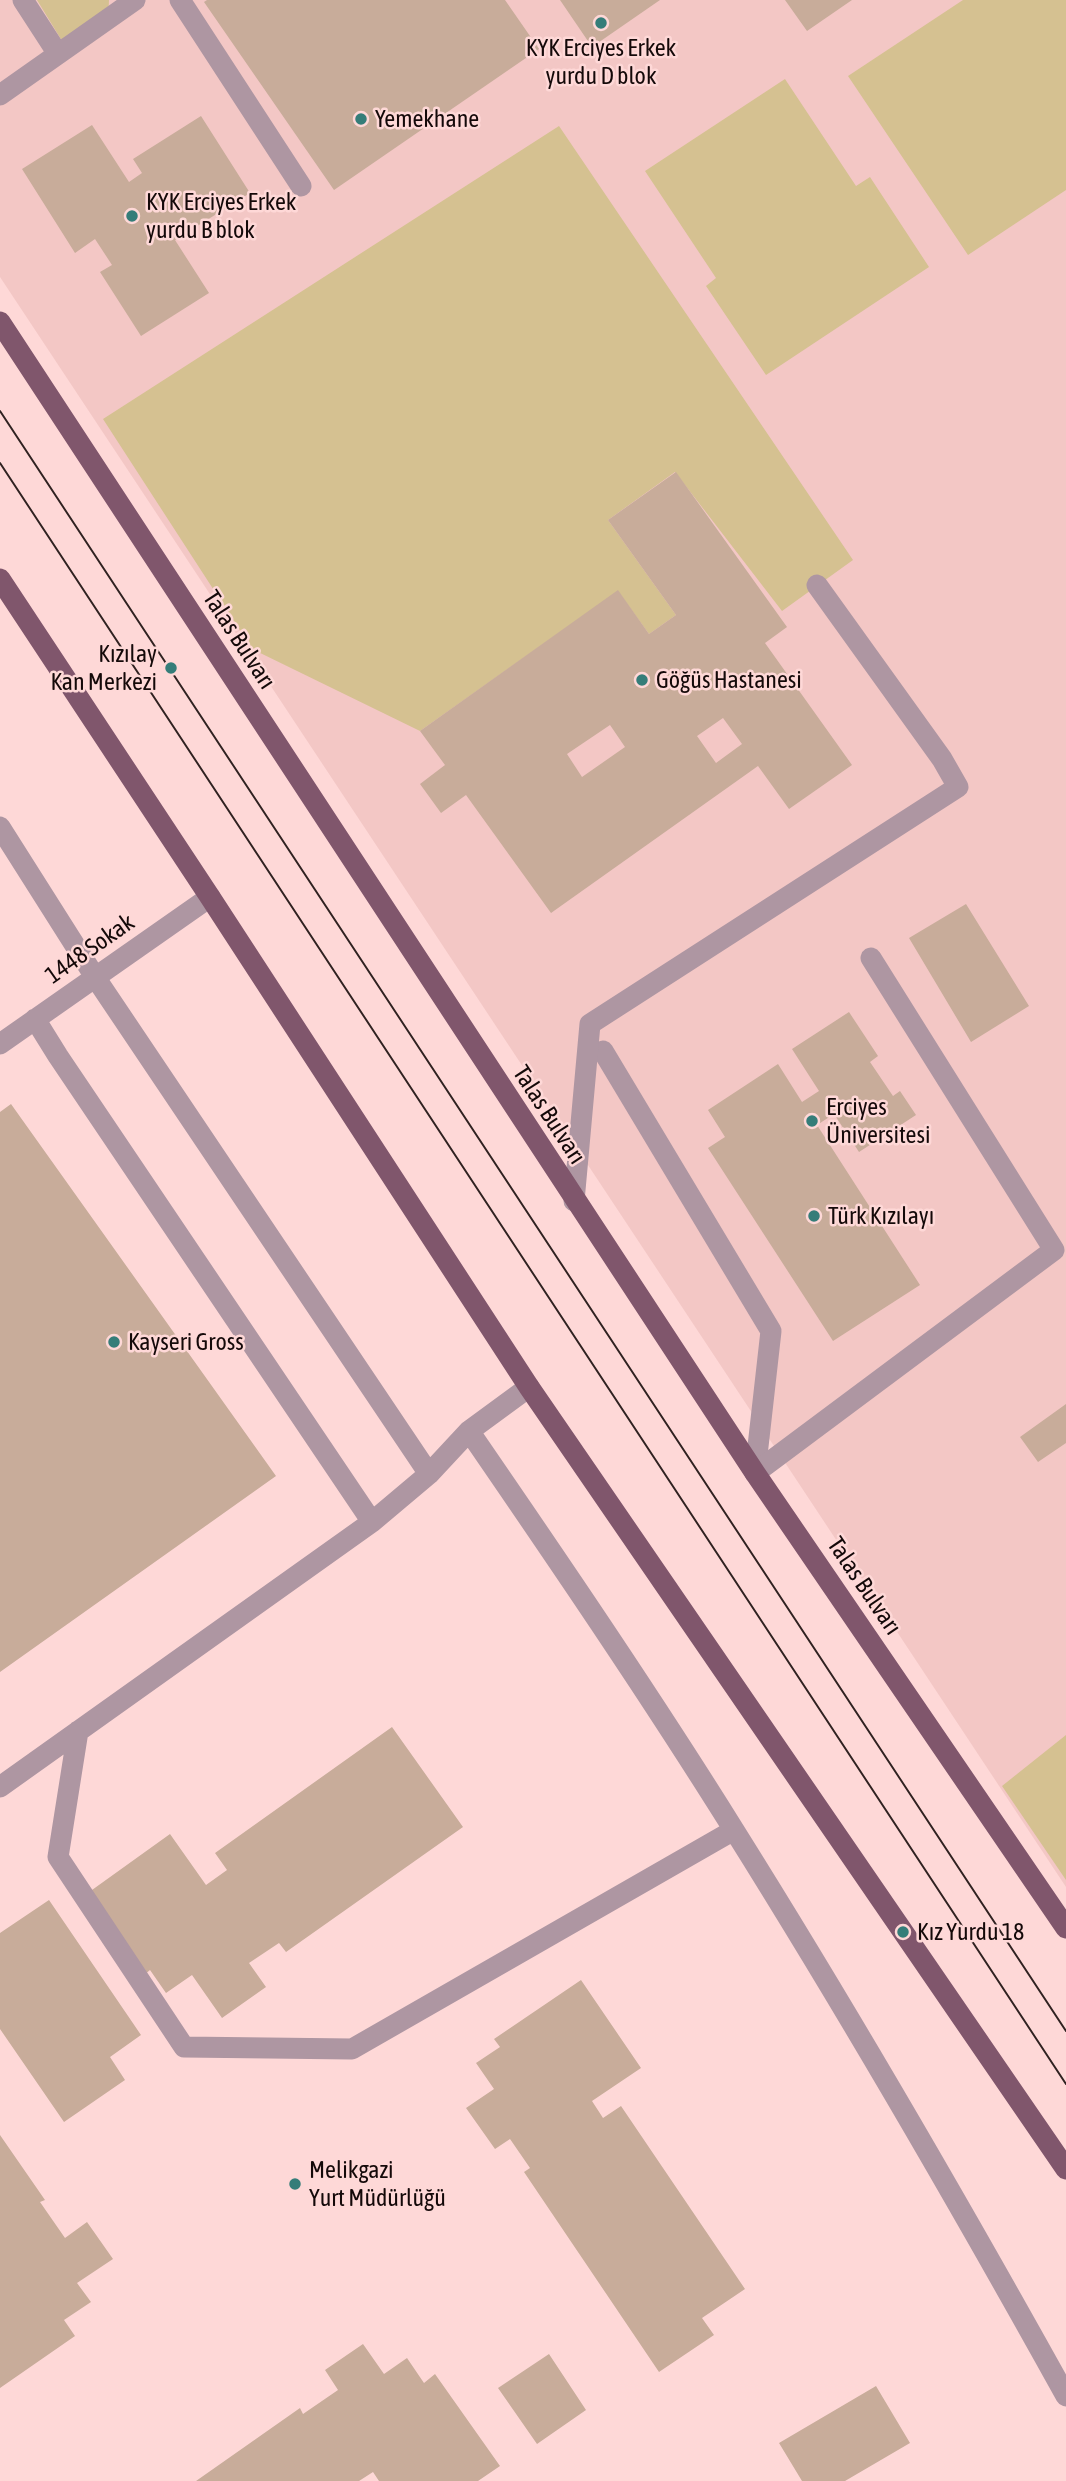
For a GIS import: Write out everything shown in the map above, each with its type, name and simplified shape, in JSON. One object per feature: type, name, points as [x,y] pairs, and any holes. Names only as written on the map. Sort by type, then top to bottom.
[{"type":"main road","name":"Talas Bulvarı","points":[[0,323],[574,1201],[755,1473],[1066,1928]]},
{"type":"main road","points":[[0,579],[211,897],[529,1387],[1066,2169]]},
{"type":"street","points":[[23,0],[58,54]]},
{"type":"street","points":[[0,95],[135,0]]},
{"type":"street","points":[[180,0],[301,186]]},
{"type":"street","points":[[574,1201],[590,1024],[958,787],[942,759],[817,585]]},
{"type":"street","points":[[0,827],[95,977],[429,1474]]},
{"type":"street","name":"1448 Sokak","points":[[0,1044],[211,897]]},
{"type":"street","points":[[755,1473],[1054,1250],[872,958]]},
{"type":"street","points":[[35,1019],[372,1522]]},
{"type":"street","points":[[603,1051],[771,1331],[755,1473]]},
{"type":"street","points":[[0,1787],[372,1522],[429,1474],[469,1431],[529,1387]]},
{"type":"street","points":[[469,1431],[593,1612],[734,1830],[951,2189],[1066,2396]]},
{"type":"street","points":[[78,1731],[58,1857],[184,2047],[352,2049],[734,1830]]},
{"type":"shaded area","name":"Erciyes Üniversitesi","points":[[0,0],[1066,0],[1066,1887],[0,277]]},
{"type":"shaded area","points":[[37,0],[109,0],[108,22],[67,49]]},
{"type":"shaded area","points":[[963,0],[1066,0],[1066,190],[968,255],[848,76]]},
{"type":"shaded area","points":[[785,79],[856,186],[870,177],[929,267],[766,375],[706,286],[716,278],[645,171]]},
{"type":"shaded area","points":[[559,126],[853,560],[782,611],[675,472],[608,520],[676,615],[649,634],[618,591],[420,731],[252,649],[103,419]]},
{"type":"shaded area","points":[[1066,1735],[1066,1880],[1002,1786]]},
{"type":"building","name":"Yemekhane","points":[[505,0],[539,49],[334,190],[204,2]]},
{"type":"building","name":"KYK Erciyes Erkek yurdu D blok","points":[[560,0],[660,0],[592,47]]},
{"type":"building","points":[[785,0],[852,0],[807,31]]},
{"type":"building","name":"KYK Erciyes Erkek yurdu B blok","points":[[201,116],[250,193],[175,240],[209,293],[141,336],[100,272],[112,265],[95,239],[75,253],[22,169],[92,125],[129,182],[142,173],[133,159]]},
{"type":"building","name":"Göğüs Hastanesi","points":[[676,472],[787,627],[765,643],[852,765],[789,809],[758,766],[551,913],[466,795],[441,813],[420,784],[445,765],[420,731],[618,590],[649,634],[676,615],[608,520]],"holes":[[[723,718],[742,744],[716,763],[697,736]],[[610,725],[625,747],[582,777],[567,754]]]},
{"type":"building","points":[[966,904],[1029,1006],[971,1042],[909,938]]},
{"type":"building","name":"Türk Kızılayı","points":[[849,1012],[878,1056],[870,1062],[893,1096],[900,1091],[916,1115],[859,1152],[834,1114],[817,1125],[920,1285],[833,1341],[708,1148],[725,1137],[708,1110],[778,1064],[802,1102],[819,1091],[792,1049]]},
{"type":"building","points":[[11,1104],[276,1476],[0,1672],[0,1112]]},
{"type":"building","points":[[1066,1404],[1066,1443],[1038,1462],[1020,1437]]},
{"type":"building","points":[[392,1727],[463,1827],[286,1952],[279,1943],[249,1963],[266,1987],[222,2018],[192,1975],[166,1993],[150,1970],[143,1976],[85,1895],[170,1834],[206,1885],[227,1870],[215,1853]]},
{"type":"building","points":[[49,1900],[141,2035],[110,2057],[125,2080],[64,2122],[0,2029],[0,1933]]},
{"type":"building","points":[[581,1980],[641,2068],[592,2101],[603,2118],[621,2106],[745,2289],[702,2318],[714,2335],[659,2372],[524,2172],[530,2168],[510,2139],[495,2149],[466,2108],[494,2089],[476,2063],[500,2047],[494,2039]]},
{"type":"building","points":[[0,2135],[45,2200],[40,2202],[65,2238],[87,2222],[113,2259],[77,2283],[91,2302],[64,2320],[75,2336],[0,2388]]},
{"type":"building","points":[[363,2344],[384,2374],[407,2358],[424,2383],[435,2374],[500,2466],[478,2481],[379,2481],[373,2472],[359,2481],[196,2481],[300,2408],[303,2414],[338,2390],[325,2370]]},
{"type":"building","points":[[549,2354],[586,2410],[537,2444],[498,2388]]},
{"type":"building","points":[[876,2386],[910,2443],[845,2481],[802,2481],[779,2443]]},
{"type":"tram line","points":[[0,411],[1066,2031]]},
{"type":"tram line","points":[[0,463],[1066,2084]]},
{"type":"place","name":"KYK Erciyes Erkek yurdu D blok","points":[[601,23]]},
{"type":"place","name":"Yemekhane","points":[[361,119]]},
{"type":"place","name":"KYK Erciyes Erkek yurdu B blok","points":[[132,216]]},
{"type":"place","name":"Kızılay Kan Merkezi","points":[[171,668]]},
{"type":"place","name":"Göğüs Hastanesi","points":[[642,680]]},
{"type":"place","name":"Erciyes Üniversitesi","points":[[812,1121]]},
{"type":"place","name":"Türk Kızılayı","points":[[814,1216]]},
{"type":"place","name":"Kayseri Gross","points":[[114,1342]]},
{"type":"place","name":"Kız Yurdu 18","points":[[903,1932]]},
{"type":"place","name":"Melikgazi Yurt Müdürlüğü","points":[[295,2184]]}]
